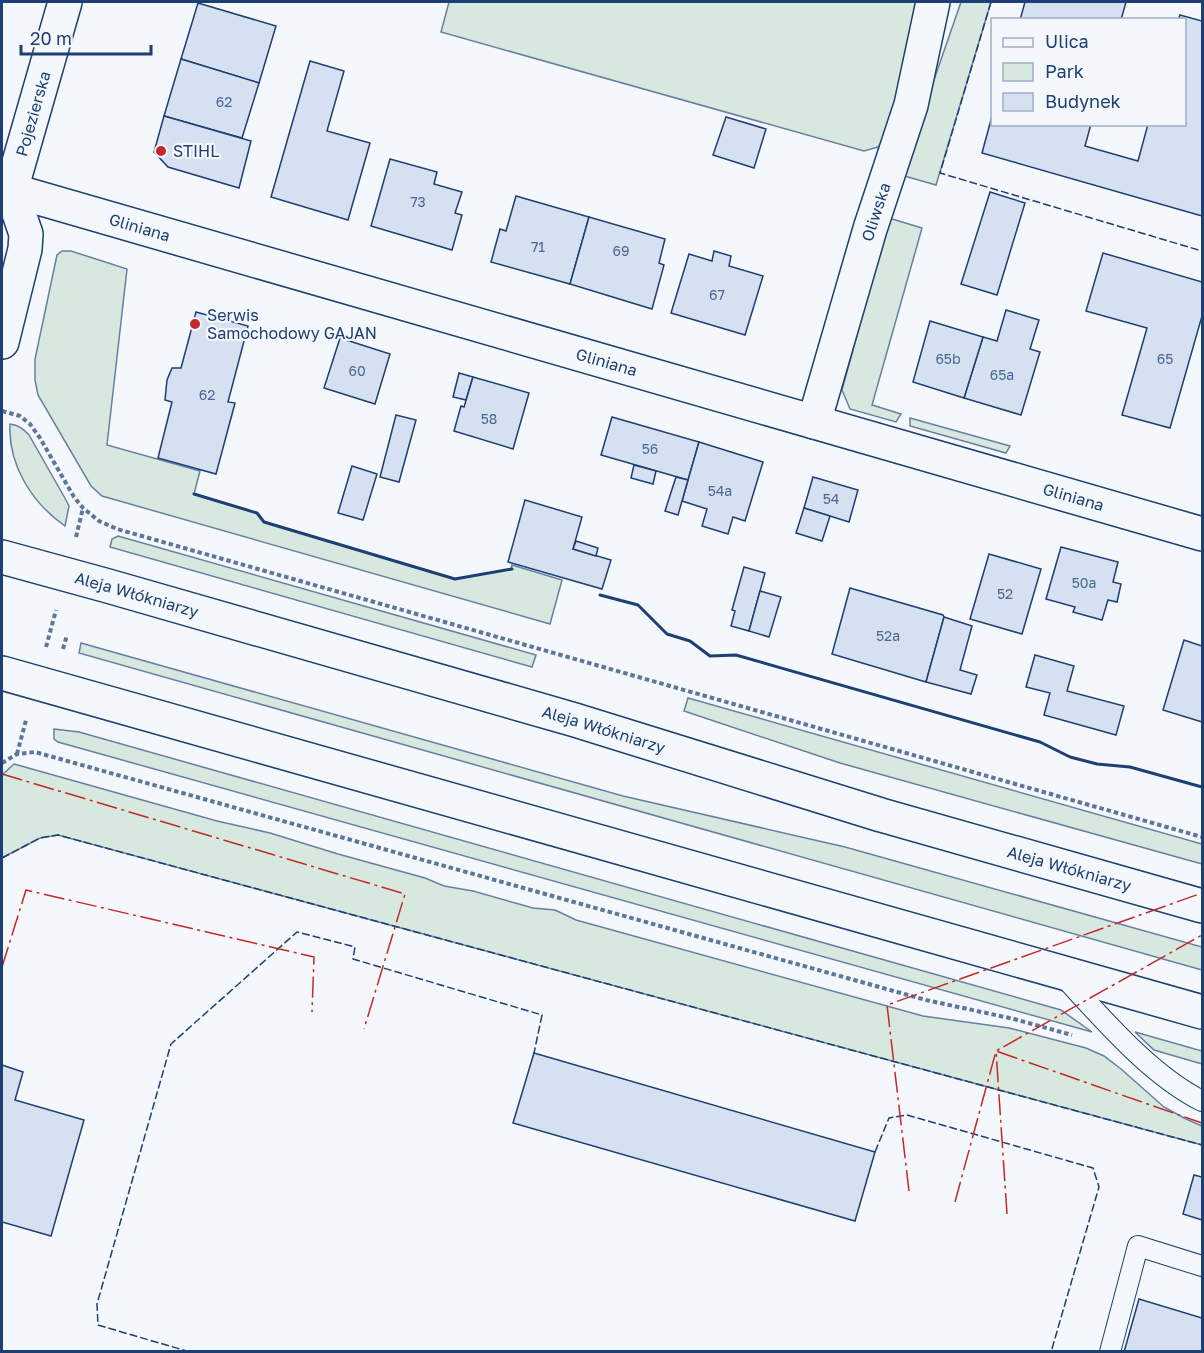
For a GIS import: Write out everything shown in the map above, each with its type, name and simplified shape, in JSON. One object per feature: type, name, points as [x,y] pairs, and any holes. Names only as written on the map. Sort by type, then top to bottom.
[{"type":"main road","name":"Pojezierska","points":[[6,195],[65,2]]},
{"type":"main road","name":"Oliwska","points":[[814,422],[870,229],[911,105],[933,2]]},
{"type":"main road","points":[[2,342],[25,249],[26,234],[6,195]]},
{"type":"main road","name":"Gliniana","points":[[6,195],[1203,534]]},
{"type":"main road","name":"Aleja Włókniarzy","points":[[2,557],[552,714],[881,815],[1203,906]]},
{"type":"main road","points":[[2,673],[1203,1012]]},
{"type":"lane","points":[[1059,971],[1102,1019],[1154,1068],[1179,1089],[1203,1101]]},
{"type":"lane","points":[[1110,1352],[1137,1246],[1203,1266]]},
{"type":"path","points":[[2,411],[20,416],[30,424],[83,508],[99,521],[117,529],[1203,837]]},
{"type":"path","points":[[76,538],[83,508]]},
{"type":"path","points":[[46,648],[50,631]]},
{"type":"path","points":[[62,653],[67,636]]},
{"type":"path","points":[[17,754],[24,729]]},
{"type":"path","points":[[2,763],[17,754],[35,753],[926,1000],[1014,1019],[1076,1036]]},
{"type":"green space","points":[[449,2],[925,2],[891,132],[878,147],[864,151],[441,32]]},
{"type":"green space","points":[[961,2],[991,2],[936,185],[901,175]]},
{"type":"green space","points":[[889,218],[922,228],[872,405],[901,414],[896,422],[850,409],[842,390]]},
{"type":"green space","points":[[62,251],[71,251],[127,269],[107,445],[200,471],[194,494],[257,513],[264,522],[455,579],[511,569],[512,565],[562,580],[550,624],[102,496],[91,486],[38,395],[35,380],[35,359],[57,255]]},
{"type":"green space","points":[[910,418],[1010,446],[1006,453],[910,426]]},
{"type":"green space","points":[[10,424],[16,425],[29,435],[66,500],[69,506],[65,526],[42,506],[24,482],[13,454]]},
{"type":"green space","points":[[118,536],[536,655],[532,667],[110,547],[112,539]]},
{"type":"green space","points":[[81,643],[623,796],[845,847],[1202,947],[1202,970],[79,653]]},
{"type":"green space","points":[[688,698],[1202,844],[1202,864],[840,763],[684,711]]},
{"type":"green space","points":[[54,729],[79,732],[1061,1010],[1092,1032],[58,742],[54,739]]},
{"type":"green space","points":[[14,764],[217,821],[270,833],[425,878],[444,886],[473,891],[533,908],[555,910],[576,920],[923,1016],[1009,1028],[1086,1048],[1104,1056],[1164,1107],[1202,1126],[1202,1145],[58,835],[40,838],[2,858],[2,775]]},
{"type":"green space","points":[[1135,1032],[1202,1051],[1202,1064],[1154,1050]]},
{"type":"building","points":[[1025,2],[1126,2],[1122,18],[1021,18]]},
{"type":"building","points":[[198,3],[276,26],[259,83],[181,59]]},
{"type":"building","points":[[1180,15],[1202,21],[1202,216],[982,153],[991,120],[991,126],[1090,126],[1085,146],[1138,161],[1147,126],[1186,126],[1186,18],[1179,18]]},
{"type":"building","points":[[181,59],[259,83],[242,138],[164,116]]},
{"type":"building","points":[[310,61],[344,71],[327,131],[370,143],[348,220],[271,197]]},
{"type":"building","points":[[164,116],[251,141],[239,188],[168,167],[154,152]]},
{"type":"building","points":[[726,117],[766,129],[754,168],[713,155]]},
{"type":"building","points":[[390,159],[437,172],[434,184],[462,192],[455,213],[462,215],[452,250],[371,226]]},
{"type":"building","points":[[990,192],[1025,203],[997,295],[961,284]]},
{"type":"building","points":[[516,196],[589,217],[570,284],[491,262],[500,229],[506,231]]},
{"type":"building","points":[[589,217],[665,239],[659,263],[664,265],[652,309],[570,284]]},
{"type":"building","points":[[714,251],[731,256],[729,266],[763,276],[745,335],[671,313],[689,254],[712,261]]},
{"type":"building","points":[[1103,253],[1202,282],[1202,316],[1170,428],[1122,415],[1147,328],[1086,311]]},
{"type":"building","points":[[1006,310],[1039,320],[1030,349],[1040,352],[1021,415],[964,398],[983,337],[997,341]]},
{"type":"building","points":[[196,312],[248,326],[228,402],[235,403],[216,474],[158,458],[172,402],[165,400],[167,380],[172,368],[181,368]]},
{"type":"building","points":[[930,321],[983,337],[964,398],[913,382]]},
{"type":"building","points":[[340,338],[390,354],[375,404],[324,388]]},
{"type":"building","points":[[459,373],[473,377],[466,400],[453,397]]},
{"type":"building","points":[[473,377],[529,393],[513,449],[454,431]]},
{"type":"building","points":[[396,415],[416,420],[399,482],[380,477]]},
{"type":"building","points":[[612,417],[699,442],[688,480],[601,455]]},
{"type":"building","points":[[699,442],[763,462],[745,521],[733,517],[728,534],[702,526],[707,509],[682,501]]},
{"type":"building","points":[[634,465],[656,471],[653,484],[631,478]]},
{"type":"building","points":[[352,466],[377,474],[363,520],[338,513]]},
{"type":"building","points":[[676,477],[688,480],[678,515],[665,511]]},
{"type":"building","points":[[813,477],[858,490],[849,522],[804,508]]},
{"type":"building","points":[[525,500],[582,517],[573,549],[611,560],[602,589],[508,562]]},
{"type":"building","points":[[804,508],[830,516],[822,541],[796,533]]},
{"type":"building","points":[[576,541],[598,548],[596,556],[573,549]]},
{"type":"building","points":[[1061,547],[1118,562],[1113,582],[1121,584],[1117,602],[1108,600],[1102,620],[1073,612],[1075,607],[1046,599]]},
{"type":"building","points":[[989,554],[1041,569],[1022,634],[970,619]]},
{"type":"building","points":[[744,567],[765,573],[749,631],[731,626],[735,611],[732,610]]},
{"type":"building","points":[[850,588],[943,615],[926,682],[832,654]]},
{"type":"building","points":[[760,591],[781,597],[769,637],[749,631]]},
{"type":"building","points":[[944,617],[972,626],[960,670],[977,675],[971,694],[926,682]]},
{"type":"building","points":[[1184,640],[1202,646],[1202,722],[1163,710]]},
{"type":"building","points":[[1035,655],[1074,666],[1067,691],[1124,706],[1116,735],[1044,715],[1050,693],[1026,687]]},
{"type":"building","points":[[534,1053],[875,1152],[855,1221],[513,1123]]},
{"type":"building","points":[[2,1065],[23,1072],[15,1100],[84,1120],[51,1236],[2,1222]]},
{"type":"building","points":[[1194,1175],[1202,1177],[1202,1220],[1183,1214]]},
{"type":"building","points":[[1139,1299],[1202,1318],[1202,1352],[1124,1352]]},
{"type":"fence","points":[[991,2],[940,173],[1202,251]]},
{"type":"fence","points":[[2,858],[40,838],[58,835],[1202,1145]]},
{"type":"fence","points":[[190,1352],[98,1325],[97,1304],[171,1044],[297,932],[355,947],[353,959],[542,1015],[534,1053]]},
{"type":"fence","points":[[875,1152],[889,1118],[907,1115],[1093,1168],[1099,1187],[1051,1352]]},
{"type":"wall","points":[[194,494],[257,513],[264,522],[455,579],[512,569]]},
{"type":"wall","points":[[600,595],[638,605],[667,634],[690,641],[710,656],[736,655],[1040,742],[1070,757],[1097,764],[1130,767],[1202,787]]},
{"type":"power","points":[[2,774],[405,894],[364,1029]]},
{"type":"power","points":[[2,967],[26,890],[314,957],[312,1012]]},
{"type":"power","points":[[909,1191],[887,1005],[1202,893]]},
{"type":"power","points":[[955,1202],[996,1051],[1202,935]]},
{"type":"power","points":[[1007,1214],[996,1051],[1202,1123]]},
{"type":"place","name":"STIHL","points":[[161,151]]},
{"type":"place","name":"Serwis Samochodowy GAJAN","points":[[195,324]]}]
